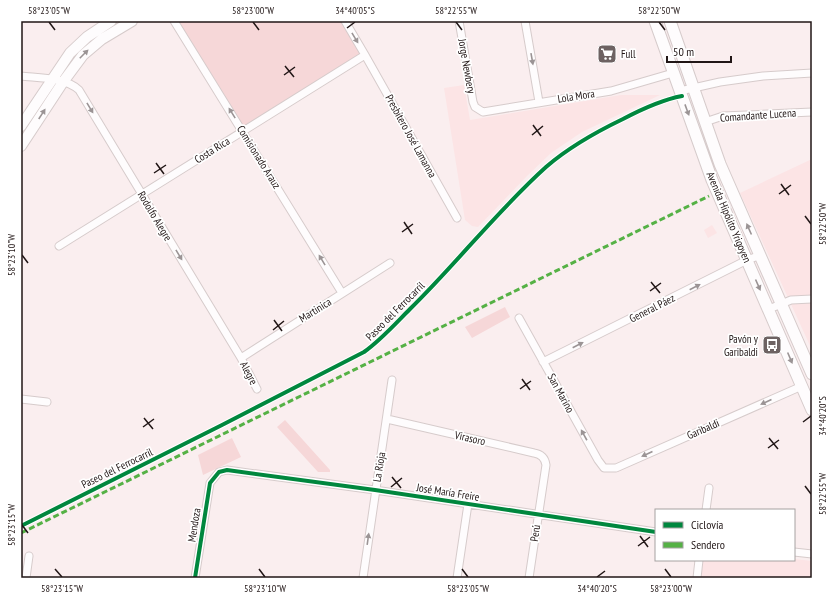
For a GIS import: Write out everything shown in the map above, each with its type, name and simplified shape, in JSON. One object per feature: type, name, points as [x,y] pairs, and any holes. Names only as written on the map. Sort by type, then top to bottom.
[{"type":"main road","points":[[21,126],[70,53],[78,45],[112,21]]},
{"type":"main road","points":[[21,146],[63,82],[83,55],[93,46],[132,21]]},
{"type":"main road","name":"Avenida Hipólito Yrigoyen","points":[[654,21],[708,168],[812,410]]},
{"type":"main road","name":"Avenida Hipólito Yrigoyen","points":[[670,21],[720,164],[812,374]]},
{"type":"street","points":[[112,21],[112,33]]},
{"type":"street","name":"Comisionado Arauz","points":[[174,21],[342,293]]},
{"type":"street","name":"Presbítero José Lamanna","points":[[345,21],[366,55],[457,218]]},
{"type":"street","name":"Jorge Newbery","points":[[459,21],[473,102],[478,110]]},
{"type":"street","points":[[524,21],[539,102]]},
{"type":"street","name":"Costa Rica","points":[[59,246],[366,55]]},
{"type":"street","name":"Lola Mora","points":[[478,110],[487,112],[611,90],[673,73]]},
{"type":"street","points":[[680,91],[720,82],[763,76],[812,73]]},
{"type":"street","points":[[21,76],[63,82]]},
{"type":"street","name":"Rodolfo Alegre","points":[[63,82],[74,86],[79,90],[241,358]]},
{"type":"street","name":"Comandante Lucena","points":[[705,122],[723,116],[812,112]]},
{"type":"street","name":"General Páez","points":[[544,362],[747,260],[761,255]]},
{"type":"street","name":"Martinica","points":[[241,358],[390,263]]},
{"type":"street","points":[[769,309],[791,300],[812,299]]},
{"type":"street","name":"San Marino","points":[[519,318],[598,460],[604,468]]},
{"type":"street","name":"Alegre","points":[[241,358],[258,389]]},
{"type":"street","name":"La Rioja","points":[[363,578],[392,380]]},
{"type":"street","name":"Garibaldi","points":[[604,468],[616,468],[802,386]]},
{"type":"street","points":[[21,399],[48,402]]},
{"type":"street","name":"Virasoro","points":[[387,419],[539,454],[545,461],[546,465]]},
{"type":"street","name":"Perú","points":[[529,578],[546,465]]},
{"type":"street","name":"José María Freire","points":[[214,477],[219,472],[227,470],[376,490],[655,532]]},
{"type":"street","name":"Mendoza","points":[[195,578],[210,483],[214,477]]},
{"type":"street","points":[[706,509],[709,488]]},
{"type":"street","points":[[457,578],[468,504]]},
{"type":"street","points":[[795,552],[812,554]]},
{"type":"street","points":[[26,578],[29,556]]},
{"type":"street","points":[[697,578],[699,561]]},
{"type":"shaded area","points":[[174,21],[345,21],[365,55],[243,131]]},
{"type":"shaded area","points":[[464,85],[470,120],[621,95],[660,95],[582,132],[551,153],[478,227],[472,226],[465,220],[444,88]]},
{"type":"shaded area","points":[[812,159],[812,350],[740,193]]},
{"type":"shaded area","points":[[712,225],[717,233],[708,238],[704,230]]},
{"type":"shaded area","points":[[505,307],[510,317],[472,338],[465,327]]},
{"type":"shaded area","points":[[285,420],[330,470],[330,472],[318,472],[277,427]]},
{"type":"shaded area","points":[[232,438],[241,457],[203,475],[198,455]]},
{"type":"shaded area","points":[[795,559],[812,561],[812,578],[698,578],[701,561],[795,561]]},
{"type":"marked path","points":[[21,533],[709,196]]},
{"type":"cycle path","name":"Paseo del Ferrocarril","points":[[21,526],[364,352],[393,326],[444,274],[511,201],[546,167],[583,140],[603,129],[644,108],[659,102],[682,96]]},
{"type":"cycle path","points":[[195,578],[210,483],[219,472],[227,470],[375,490],[655,532]]},
{"type":"place","name":"Full","points":[[607,54]]},
{"type":"place","name":"Pavón y Garibaldi","points":[[772,345]]}]
